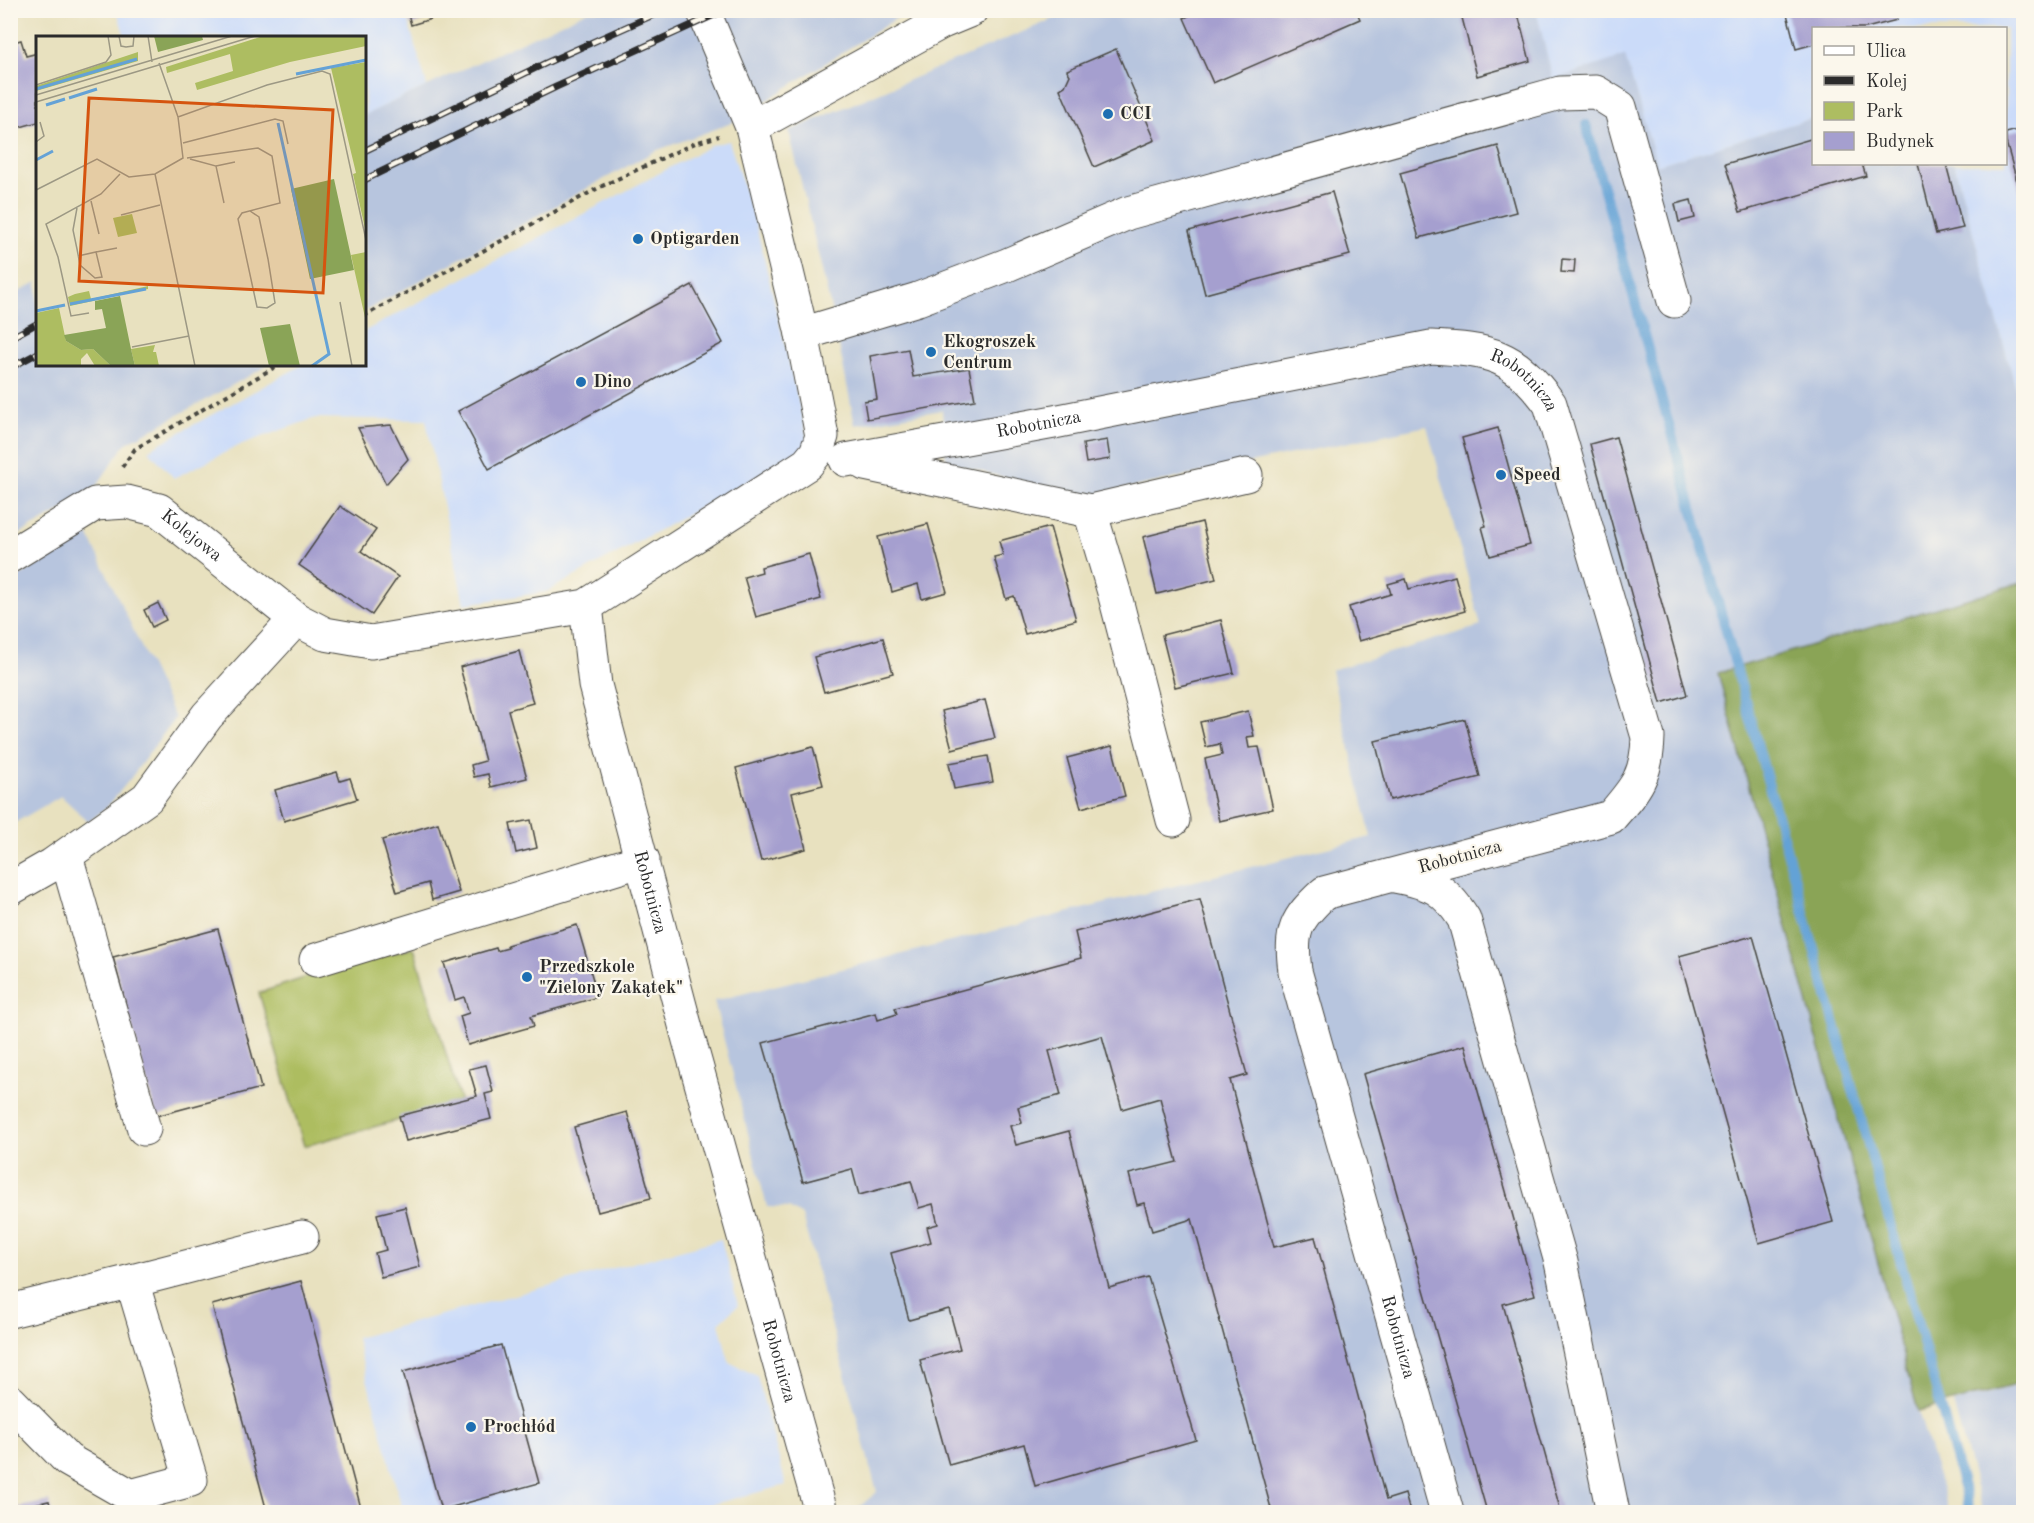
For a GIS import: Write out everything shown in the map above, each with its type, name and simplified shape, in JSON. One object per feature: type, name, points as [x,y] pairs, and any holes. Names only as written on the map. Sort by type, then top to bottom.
[{"type":"street","points":[[703,10],[752,127],[802,334],[822,436],[831,456]]},
{"type":"street","points":[[752,127],[942,22],[971,10]]},
{"type":"street","points":[[802,334],[918,299],[1007,265],[1128,213],[1569,93],[1596,92],[1620,107],[1674,301]]},
{"type":"street","name":"Robotnicza","points":[[831,456],[1054,422],[1431,347],[1476,350],[1510,362],[1533,381],[1550,404],[1648,737],[1647,761],[1635,789],[1611,817],[1324,893],[1301,914],[1291,945],[1294,971],[1447,1512]]},
{"type":"street","points":[[586,606],[807,464],[831,456],[1090,511],[1245,475]]},
{"type":"street","name":"Kolejowa","points":[[10,556],[95,504],[127,502],[159,510],[296,619],[326,634],[371,642],[586,606]]},
{"type":"street","points":[[1090,511],[1173,820]]},
{"type":"street","name":"Robotnicza","points":[[586,606],[595,685],[689,1040],[821,1512]]},
{"type":"street","points":[[10,889],[66,856],[147,798],[207,716],[296,619]]},
{"type":"street","points":[[66,856],[144,1129]]},
{"type":"street","points":[[316,960],[643,860]]},
{"type":"street","name":"Robotnicza","points":[[1393,875],[1431,883],[1451,898],[1464,919],[1561,1262],[1613,1512]]},
{"type":"street","points":[[10,1311],[302,1237]]},
{"type":"street","points":[[10,1401],[68,1460],[130,1496],[191,1480],[132,1281]]},
{"type":"path","points":[[366,315],[600,187],[695,143],[752,127]]},
{"type":"path","points":[[95,504],[135,449],[277,366]]},
{"type":"shaded area","points":[[1536,10],[1553,80],[1625,56],[1657,165],[1812,118],[1812,165],[1954,165],[2023,415],[2023,582],[1718,673],[1918,1411],[1949,1512],[853,1512],[877,1492],[802,1216],[789,1208],[767,1207],[714,1001],[1371,837],[1331,670],[1481,626],[1427,426],[1080,498],[946,462],[942,410],[855,425],[835,325],[789,131],[1072,11]]},
{"type":"shaded area","points":[[117,11],[405,11],[427,86],[366,115],[366,36],[125,36]]},
{"type":"shaded area","points":[[588,11],[914,11],[900,16],[729,124],[655,151],[366,310],[366,115]]},
{"type":"shaded area","points":[[1536,11],[2023,11],[2023,415],[1954,165],[2007,165],[2007,27],[1812,27],[1812,118],[1657,165],[1625,57],[1553,80]]},
{"type":"shaded area","points":[[729,141],[756,225],[810,448],[546,592],[464,604],[426,420],[315,418],[242,444],[174,478],[148,450],[300,366],[366,366],[366,330],[712,145]]},
{"type":"shaded area","points":[[36,283],[36,366],[267,366],[125,444],[91,494],[11,539],[11,296]]},
{"type":"shaded area","points":[[88,534],[175,718],[108,806],[89,822],[61,796],[11,825],[11,581]]},
{"type":"shaded area","points":[[721,1239],[738,1305],[719,1323],[729,1362],[757,1376],[786,1485],[683,1512],[403,1512],[356,1338]]},
{"type":"shaded area","points":[[2023,1384],[2023,1512],[1983,1512],[1953,1403]]},
{"type":"green space","points":[[2023,582],[2023,1383],[1918,1411],[1718,673]]},
{"type":"green space","points":[[414,948],[461,1103],[304,1146],[259,993],[322,972]]},
{"type":"building","points":[[407,10],[429,10],[431,19],[411,25]]},
{"type":"building","points":[[1202,10],[1356,10],[1360,19],[1213,83],[1184,18]]},
{"type":"building","points":[[1460,10],[1517,10],[1530,61],[1477,76]]},
{"type":"building","points":[[1786,10],[1894,10],[1897,20],[1870,27],[1812,27],[1812,45],[1796,49]]},
{"type":"building","points":[[21,40],[26,56],[36,54],[36,123],[10,130],[10,43]]},
{"type":"building","name":"CCI","points":[[1116,49],[1155,140],[1094,167],[1060,89],[1065,86],[1070,75],[1067,70]]},
{"type":"building","points":[[2024,128],[2024,203],[2007,146],[2007,133]]},
{"type":"building","points":[[1812,139],[1812,165],[1862,165],[1866,176],[1740,212],[1725,164]]},
{"type":"building","points":[[1498,146],[1516,212],[1419,238],[1400,173]]},
{"type":"building","points":[[1918,165],[1946,165],[1963,228],[1936,234]]},
{"type":"building","points":[[1332,192],[1350,255],[1205,294],[1189,231]]},
{"type":"building","points":[[1691,200],[1695,218],[1679,222],[1675,204]]},
{"type":"building","points":[[1562,259],[1575,260],[1574,273],[1561,272]]},
{"type":"building","name":"Dino","points":[[692,285],[723,343],[489,469],[458,411]]},
{"type":"building","points":[[908,349],[913,377],[969,368],[975,400],[867,419],[864,401],[877,399],[870,356]]},
{"type":"building","points":[[391,425],[408,459],[386,484],[358,428]]},
{"type":"building","points":[[1498,428],[1530,545],[1490,556],[1482,527],[1486,526],[1462,438]]},
{"type":"building","points":[[1616,437],[1687,695],[1661,703],[1590,444]]},
{"type":"building","points":[[1107,440],[1110,459],[1086,463],[1083,444]]},
{"type":"building","points":[[340,506],[376,530],[361,551],[398,577],[372,615],[299,565]]},
{"type":"building","points":[[1202,522],[1216,579],[1157,594],[1143,537]]},
{"type":"building","points":[[928,524],[947,592],[922,599],[918,584],[892,592],[878,537]]},
{"type":"building","points":[[1050,527],[1076,620],[1025,634],[1014,596],[1006,599],[994,557],[1003,555],[999,541]]},
{"type":"building","points":[[809,554],[821,599],[756,617],[744,577],[762,572],[761,567]]},
{"type":"building","points":[[1455,576],[1465,611],[1359,641],[1349,607],[1391,594],[1388,584],[1406,579],[1409,589]]},
{"type":"building","points":[[158,603],[166,620],[152,627],[144,610]]},
{"type":"building","points":[[1221,620],[1234,673],[1175,687],[1162,635]]},
{"type":"building","points":[[883,638],[893,673],[824,692],[814,657]]},
{"type":"building","points":[[519,651],[533,703],[508,710],[527,778],[491,787],[488,774],[474,777],[471,765],[485,761],[460,667]]},
{"type":"building","points":[[985,700],[995,738],[952,749],[942,711]]},
{"type":"building","points":[[1248,711],[1254,736],[1247,737],[1249,748],[1259,747],[1273,809],[1219,821],[1205,759],[1222,755],[1220,744],[1206,747],[1200,722]]},
{"type":"building","points":[[1465,719],[1480,777],[1390,800],[1375,741]]},
{"type":"building","points":[[1112,746],[1125,796],[1081,808],[1067,758]]},
{"type":"building","points":[[813,747],[823,785],[792,793],[806,849],[761,861],[736,768]]},
{"type":"building","points":[[988,756],[993,782],[954,789],[949,763]]},
{"type":"building","points":[[337,772],[340,781],[350,778],[357,799],[284,821],[275,790]]},
{"type":"building","points":[[531,820],[537,848],[516,853],[510,824]]},
{"type":"building","points":[[438,823],[459,892],[432,900],[428,883],[397,892],[382,840]]},
{"type":"building","points":[[1200,899],[1247,1075],[1230,1080],[1274,1247],[1315,1237],[1386,1500],[1405,1494],[1410,1512],[1272,1512],[1192,1219],[1152,1231],[1144,1203],[1137,1205],[1129,1174],[1177,1162],[1160,1098],[1122,1109],[1102,1036],[1049,1051],[1061,1095],[1018,1107],[1022,1123],[1010,1126],[1016,1145],[1069,1131],[1109,1288],[1148,1277],[1196,1440],[1035,1486],[1024,1444],[949,1465],[920,1360],[960,1349],[949,1309],[909,1320],[891,1253],[931,1242],[927,1227],[938,1224],[933,1204],[919,1208],[911,1181],[859,1195],[852,1169],[803,1182],[763,1043],[876,1013],[878,1020],[897,1014],[895,1008],[1081,958],[1075,932]]},
{"type":"building","points":[[577,925],[598,997],[531,1016],[534,1026],[468,1045],[460,1016],[469,1013],[464,997],[455,1000],[444,963],[496,948],[497,951],[508,948],[507,945]]},
{"type":"building","points":[[218,929],[261,1088],[156,1116],[113,957]]},
{"type":"building","points":[[1753,936],[1833,1222],[1759,1243],[1679,956]]},
{"type":"building","points":[[1465,1045],[1535,1295],[1503,1304],[1561,1512],[1487,1512],[1363,1074]]},
{"type":"building","points":[[486,1065],[493,1092],[485,1094],[491,1119],[406,1141],[399,1116],[477,1096],[469,1069]]},
{"type":"building","points":[[627,1112],[651,1198],[598,1212],[574,1127]]},
{"type":"building","points":[[405,1207],[420,1267],[381,1277],[375,1253],[386,1250],[377,1214]]},
{"type":"building","points":[[301,1281],[362,1512],[267,1512],[212,1305]]},
{"type":"building","name":"Prochłód","points":[[501,1345],[539,1483],[441,1510],[403,1372]]},
{"type":"building","points":[[49,1501],[52,1512],[10,1512],[10,1509]]},
{"type":"waterway","points":[[1586,125],[1970,1512]]},
{"type":"railway","points":[[366,150],[546,63],[664,10]]},
{"type":"railway","points":[[366,179],[556,87],[725,10]]},
{"type":"railway","points":[[10,338],[36,324]]},
{"type":"railway","points":[[10,368],[36,354]]},
{"type":"place","name":"CCI","points":[[1108,114]]},
{"type":"place","name":"Optigarden","points":[[638,239]]},
{"type":"place","name":"Ekogroszek Centrum","points":[[931,352]]},
{"type":"place","name":"Dino","points":[[581,382]]},
{"type":"place","name":"Speed","points":[[1501,475]]},
{"type":"place","name":"Przedszkole \"Zielony Zakątek\"","points":[[527,977]]},
{"type":"place","name":"Prochłód","points":[[471,1427]]}]
